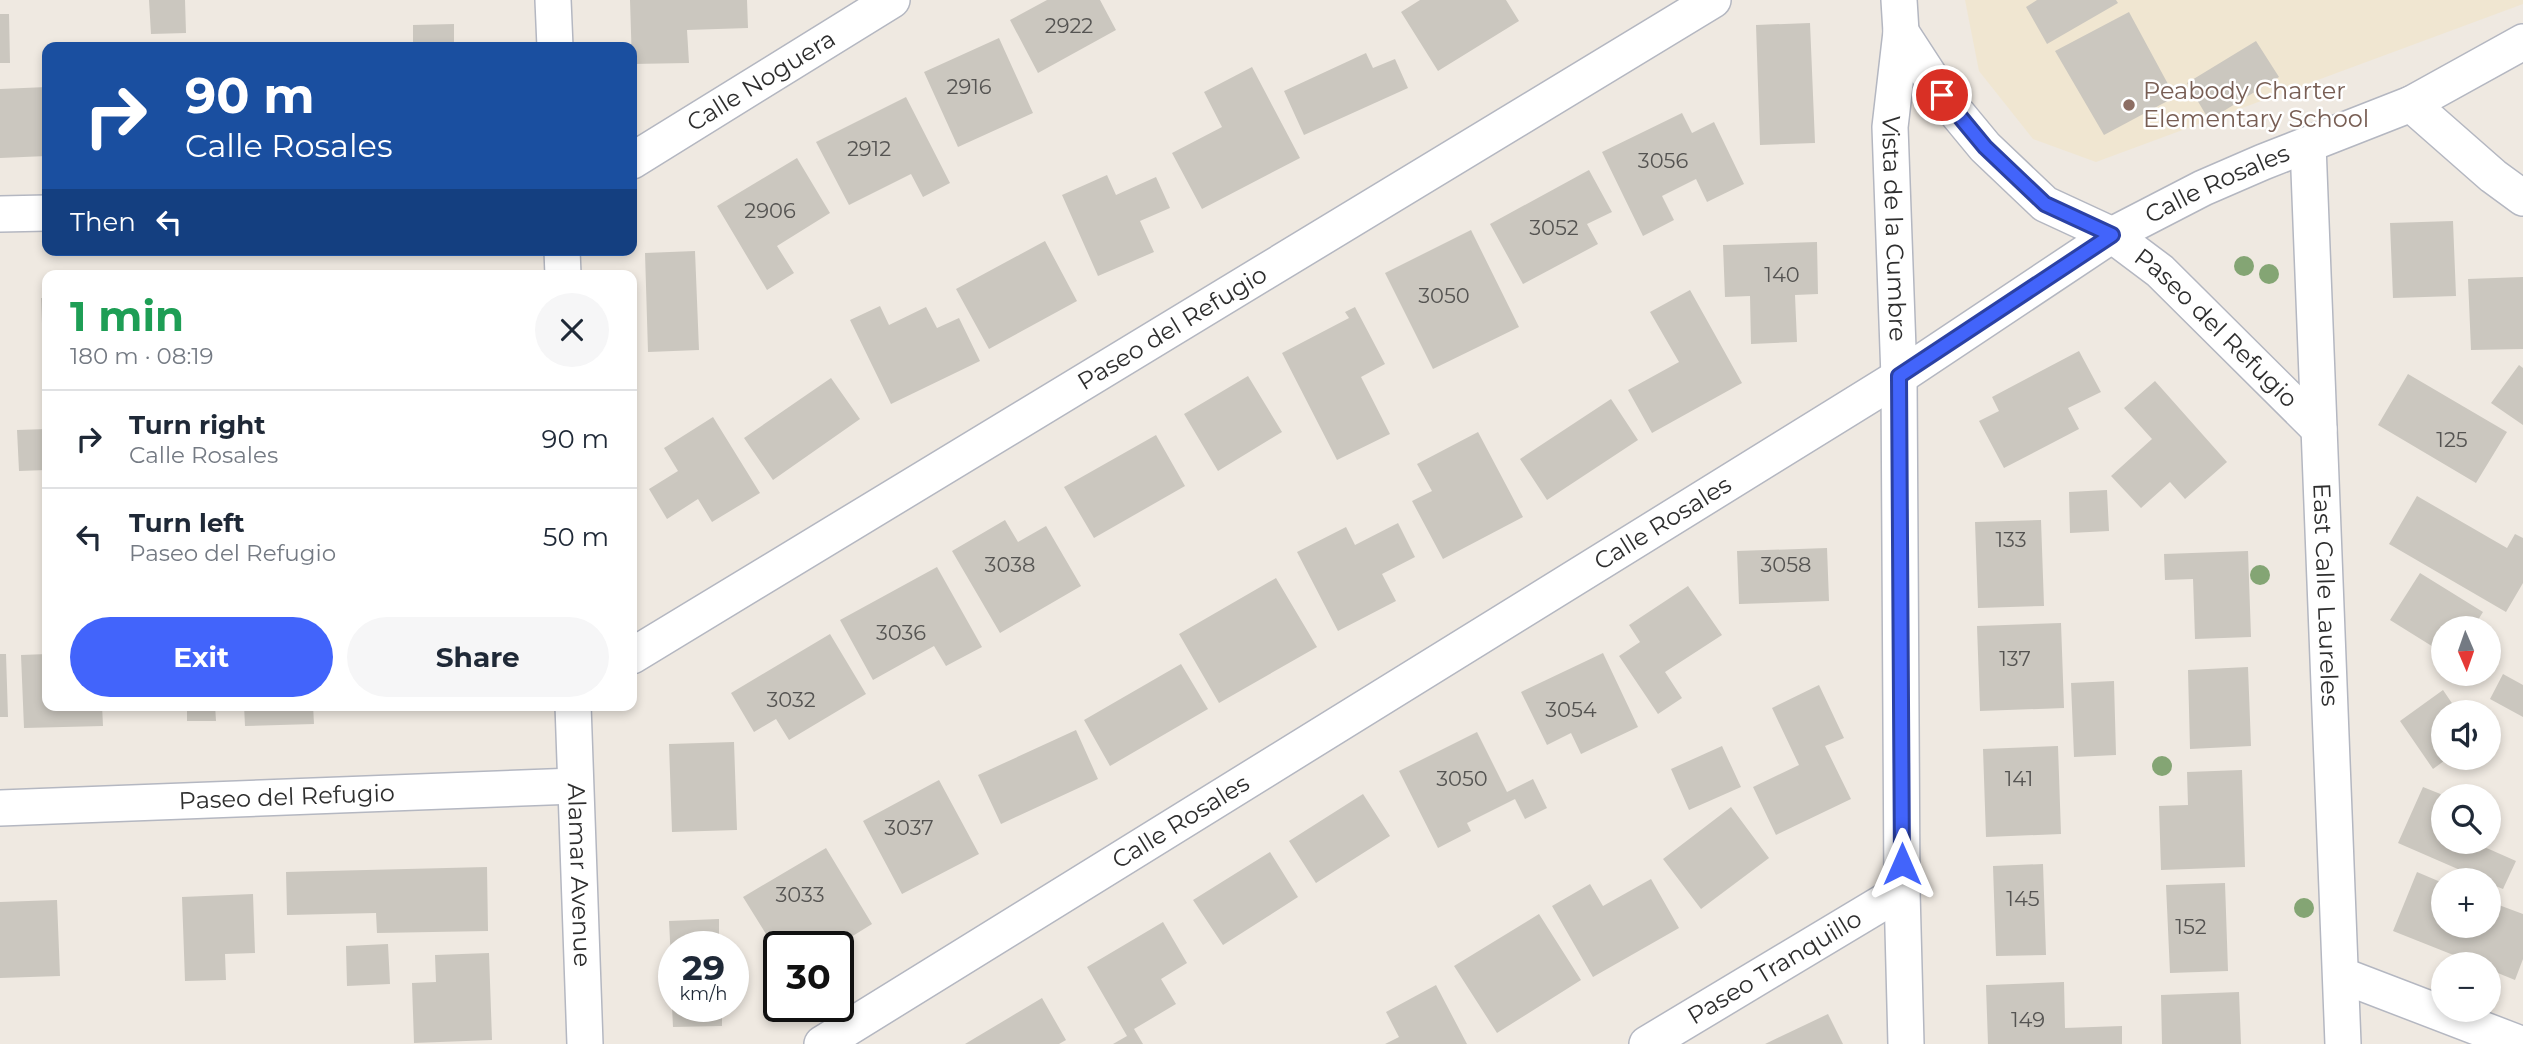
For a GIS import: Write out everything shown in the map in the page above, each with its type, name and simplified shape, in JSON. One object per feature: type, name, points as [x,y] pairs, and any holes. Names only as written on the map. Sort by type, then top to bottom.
[{"type":"street","points":[[553,0],[555,42]]},
{"type":"street","name":"Calle Noguera","points":[[637,158],[892,0]]},
{"type":"street","name":"Paseo del Refugio","points":[[637,653],[1713,0]]},
{"type":"street","name":"Paseo del Refugio","points":[[1900,16],[1942,95],[1985,147],[2045,204],[2112,235],[2160,271],[2319,429]]},
{"type":"street","name":"Vista de la Cumbre","points":[[1900,16],[1891,127],[1899,376],[1902,891],[1906,1044]]},
{"type":"street","name":"Calle Rosales","points":[[822,1044],[1899,376],[2112,235],[2203,188],[2411,104],[2523,42]]},
{"type":"street","points":[[2411,104],[2493,176],[2523,198]]},
{"type":"street","name":"East Calle Laureles","points":[[2308,145],[2343,1044]]},
{"type":"street","points":[[0,214],[42,213]]},
{"type":"street","name":"Alamar Avenue","points":[[573,711],[585,1044]]},
{"type":"street","name":"Paseo del Refugio","points":[[0,808],[575,786]]},
{"type":"street","name":"Paseo Tranquillo","points":[[1647,1044],[1902,891]]},
{"type":"street","points":[[2341,975],[2521,1044]]},
{"type":"shaded area","name":"Peabody Charter Elementary School","points":[[1965,0],[2523,0],[2523,4],[2096,162],[2033,139],[1979,71]]},
{"type":"building","points":[[149,0],[185,0],[186,33],[151,34]]},
{"type":"building","points":[[630,0],[747,0],[748,28],[687,30],[689,63],[637,64],[637,42],[631,42]]},
{"type":"building","points":[[1047,0],[1100,0],[1116,30],[1038,73],[1010,20]]},
{"type":"building","points":[[1420,0],[1506,0],[1519,21],[1438,71],[1401,12]]},
{"type":"building","points":[[2037,0],[2116,0],[2118,3],[2047,44],[2026,7]]},
{"type":"building","points":[[2129,12],[2175,97],[2104,135],[2055,51]]},
{"type":"building","points":[[0,14],[9,14],[10,63],[0,63]]},
{"type":"building","points":[[1810,23],[1815,143],[1760,145],[1756,25]]},
{"type":"building","points":[[454,24],[454,42],[413,42],[413,25]]},
{"type":"building","points":[[999,38],[1033,113],[958,147],[924,72]]},
{"type":"building","points":[[2256,41],[2279,77],[2209,120],[2187,83]]},
{"type":"building","points":[[1366,53],[1373,68],[1395,59],[1408,88],[1304,135],[1284,91]]},
{"type":"building","points":[[1252,67],[1300,158],[1202,209],[1172,153],[1222,127],[1204,92]]},
{"type":"building","points":[[42,87],[42,156],[0,158],[0,89]]},
{"type":"building","points":[[906,97],[950,183],[923,197],[911,174],[849,205],[816,142]]},
{"type":"building","points":[[1682,113],[1692,133],[1714,122],[1744,184],[1707,202],[1696,179],[1662,196],[1674,220],[1643,236],[1602,152]]},
{"type":"building","points":[[797,158],[830,213],[777,246],[794,273],[767,290],[717,206]]},
{"type":"building","points":[[1589,170],[1612,212],[1587,224],[1598,244],[1523,284],[1490,224]]},
{"type":"building","points":[[1107,175],[1116,195],[1156,177],[1170,208],[1140,221],[1154,252],[1098,276],[1062,195]]},
{"type":"building","points":[[2453,221],[2456,296],[2393,298],[2390,223]]},
{"type":"building","points":[[1471,230],[1519,327],[1433,369],[1385,273]]},
{"type":"building","points":[[1045,241],[1077,301],[989,349],[956,289]]},
{"type":"building","points":[[1817,242],[1818,294],[1795,295],[1797,342],[1751,344],[1750,296],[1725,297],[1723,245]]},
{"type":"building","points":[[695,251],[699,350],[648,352],[645,253]]},
{"type":"building","points":[[2523,277],[2523,349],[2471,350],[2468,279]]},
{"type":"building","points":[[1690,290],[1742,383],[1652,433],[1628,390],[1679,362],[1650,312]]},
{"type":"building","points":[[880,306],[889,325],[926,307],[937,328],[959,318],[980,361],[891,404],[850,320]]},
{"type":"building","points":[[1355,307],[1385,364],[1361,377],[1390,434],[1337,460],[1282,353],[1349,318],[1345,312]]},
{"type":"building","points":[[2079,351],[2101,392],[2068,408],[2079,429],[2004,468],[1979,421],[1999,411],[1992,397]]},
{"type":"building","points":[[2519,365],[2523,368],[2523,425],[2491,403]]},
{"type":"building","points":[[2408,374],[2507,432],[2476,483],[2378,425]]},
{"type":"building","points":[[1248,376],[1282,432],[1218,471],[1184,414]]},
{"type":"building","points":[[831,378],[860,419],[773,480],[744,438]]},
{"type":"building","points":[[2155,381],[2227,462],[2185,499],[2170,482],[2141,508],[2111,476],[2152,439],[2124,408]]},
{"type":"building","points":[[1611,399],[1638,440],[1547,500],[1520,459]]},
{"type":"building","points":[[713,417],[760,493],[712,522],[698,499],[667,519],[649,489],[678,471],[664,448]]},
{"type":"building","points":[[42,429],[42,470],[19,471],[17,430]]},
{"type":"building","points":[[1478,432],[1523,517],[1443,559],[1412,501],[1432,491],[1417,464]]},
{"type":"building","points":[[1156,435],[1185,486],[1094,538],[1064,487]]},
{"type":"building","points":[[2107,490],[2109,531],[2070,533],[2069,492]]},
{"type":"building","points":[[2417,496],[2507,548],[2515,534],[2523,538],[2523,583],[2506,612],[2389,544]]},
{"type":"building","points":[[1005,520],[1018,542],[1046,526],[1081,586],[1000,633],[952,551]]},
{"type":"building","points":[[2041,520],[2044,606],[1978,608],[1975,522]]},
{"type":"building","points":[[1398,523],[1415,557],[1382,574],[1396,601],[1338,631],[1297,552],[1346,527],[1355,545]]},
{"type":"building","points":[[1827,548],[1829,601],[1739,604],[1737,551]]},
{"type":"building","points":[[2248,551],[2251,637],[2195,639],[2193,579],[2165,580],[2164,554]]},
{"type":"building","points":[[937,567],[982,647],[946,666],[934,646],[873,680],[840,620]]},
{"type":"building","points":[[2420,573],[2483,612],[2480,616],[2431,616],[2431,646],[2390,620]]},
{"type":"building","points":[[1276,578],[1317,647],[1219,703],[1179,634]]},
{"type":"building","points":[[1688,586],[1722,635],[1665,672],[1682,698],[1658,714],[1619,656],[1640,642],[1629,625]]},
{"type":"building","points":[[2061,623],[2064,708],[1980,711],[1977,626]]},
{"type":"building","points":[[830,634],[866,694],[789,740],[776,719],[754,732],[731,693]]},
{"type":"building","points":[[1603,653],[1638,727],[1581,754],[1571,733],[1547,745],[1521,692]]},
{"type":"building","points":[[0,654],[6,654],[8,717],[0,717]]},
{"type":"building","points":[[42,654],[42,711],[102,711],[103,726],[24,728],[21,655]]},
{"type":"building","points":[[1181,664],[1208,709],[1110,766],[1084,720]]},
{"type":"building","points":[[2248,667],[2251,746],[2190,749],[2188,670]]},
{"type":"building","points":[[2503,674],[2523,685],[2523,717],[2501,705],[2501,700],[2490,699],[2497,686],[2501,686]]},
{"type":"building","points":[[2114,681],[2116,755],[2074,757],[2071,683]]},
{"type":"building","points":[[1819,685],[1844,738],[1825,746],[1851,799],[1776,835],[1753,787],[1799,765],[1772,708]]},
{"type":"building","points":[[2443,690],[2450,700],[2431,700],[2431,766],[2400,721]]},
{"type":"building","points":[[187,711],[215,711],[216,721],[187,721]]},
{"type":"building","points":[[244,711],[313,711],[314,724],[245,726]]},
{"type":"building","points":[[1076,730],[1098,779],[1001,824],[978,775]]},
{"type":"building","points":[[1477,732],[1507,792],[1533,779],[1547,808],[1525,819],[1515,799],[1467,823],[1471,831],[1438,848],[1399,771]]},
{"type":"building","points":[[734,742],[737,830],[672,832],[669,744]]},
{"type":"building","points":[[1722,746],[1741,787],[1689,810],[1671,769]]},
{"type":"building","points":[[2058,746],[2061,834],[1986,837],[1983,749]]},
{"type":"building","points":[[2242,770],[2245,867],[2161,870],[2159,806],[2188,805],[2187,772]]},
{"type":"building","points":[[939,780],[979,854],[902,894],[863,821]]},
{"type":"building","points":[[2423,787],[2431,790],[2431,854],[2500,854],[2516,861],[2503,889],[2501,868],[2455,868],[2398,843]]},
{"type":"building","points":[[1363,794],[1390,836],[1316,883],[1289,841]]},
{"type":"building","points":[[1731,807],[1769,858],[1701,909],[1663,859]]},
{"type":"building","points":[[826,848],[872,924],[854,935],[854,931],[764,931],[743,897]]},
{"type":"building","points":[[1270,852],[1298,897],[1223,945],[1193,900]]},
{"type":"building","points":[[2043,864],[2046,955],[1996,956],[1993,866]]},
{"type":"building","points":[[487,867],[488,931],[377,933],[376,913],[287,915],[286,872]]},
{"type":"building","points":[[2417,872],[2431,878],[2431,938],[2501,938],[2501,906],[2523,914],[2523,959],[2515,980],[2501,974],[2501,952],[2446,952],[2393,931]]},
{"type":"building","points":[[1651,879],[1679,928],[1593,977],[1552,906],[1590,884],[1603,906]]},
{"type":"building","points":[[2225,883],[2228,971],[2170,973],[2166,885]]},
{"type":"building","points":[[253,894],[255,953],[225,954],[226,980],[185,981],[182,897]]},
{"type":"building","points":[[57,900],[60,976],[0,978],[0,902]]},
{"type":"building","points":[[1539,914],[1581,980],[1497,1033],[1454,966]]},
{"type":"building","points":[[719,919],[719,931],[670,931],[669,921]]},
{"type":"building","points":[[1163,922],[1187,963],[1161,979],[1176,1004],[1134,1029],[1143,1044],[1113,1044],[1127,1036],[1087,967]]},
{"type":"building","points":[[388,944],[390,984],[347,986],[346,946]]},
{"type":"building","points":[[489,953],[492,1040],[414,1043],[412,983],[436,982],[435,955]]},
{"type":"building","points":[[2064,982],[2065,1028],[2122,1026],[2122,1044],[1988,1044],[1986,985]]},
{"type":"building","points":[[1436,985],[1467,1044],[1385,1044],[1399,1037],[1386,1012]]},
{"type":"building","points":[[2239,992],[2241,1044],[2162,1044],[2161,995]]},
{"type":"building","points":[[1042,998],[1066,1040],[1059,1044],[965,1044]]},
{"type":"building","points":[[1828,1014],[1843,1044],[1765,1044]]},
{"type":"building","points":[[673,1022],[722,1022],[722,1026],[673,1027]]},
{"type":"place","name":"Peabody Charter Elementary School","points":[[2129,105]]},
{"type":"route","points":[[1902,864],[1899,376],[2112,235],[2045,204],[1985,147],[1942,95]]}]
